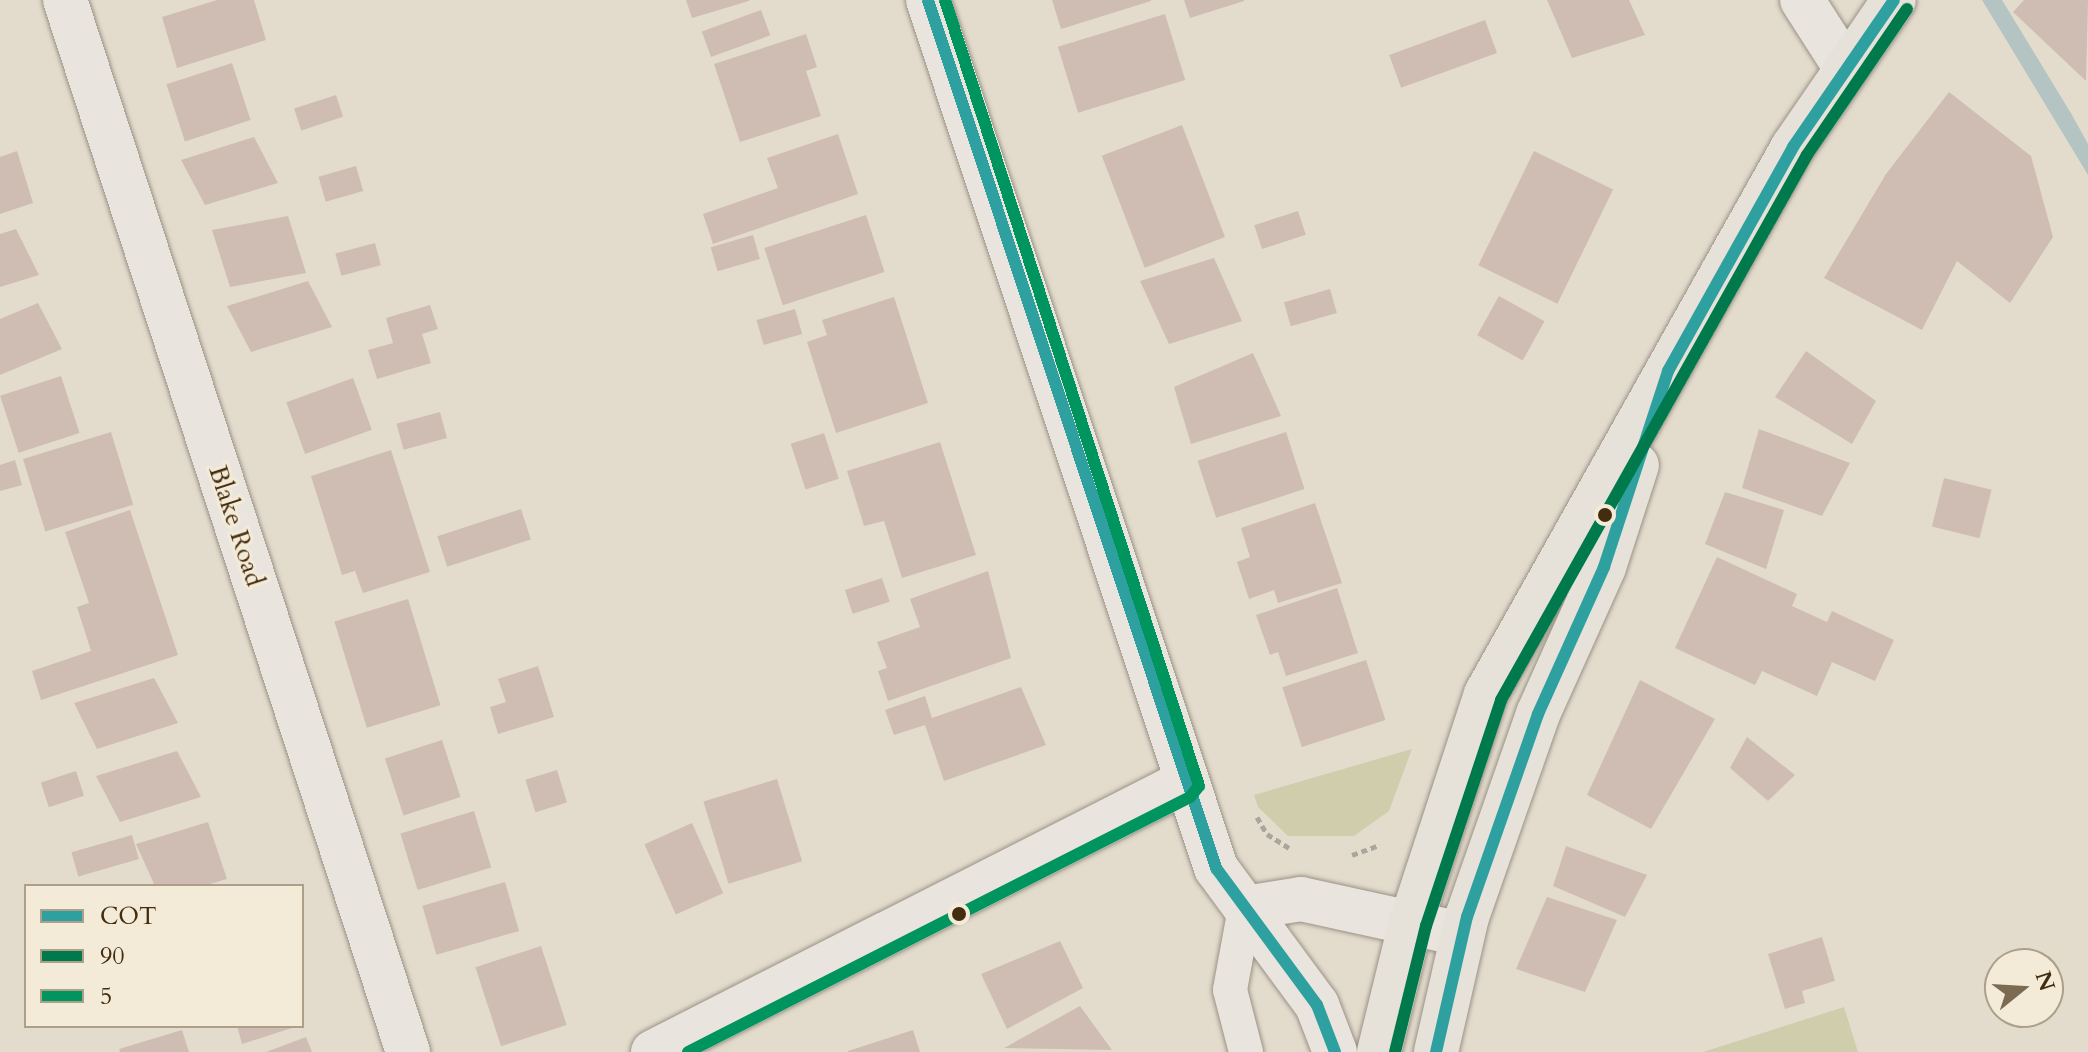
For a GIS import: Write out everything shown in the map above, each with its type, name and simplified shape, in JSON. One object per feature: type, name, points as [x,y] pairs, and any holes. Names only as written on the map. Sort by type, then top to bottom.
[{"type":"highway","points":[[1379,1052],[1411,922],[1486,694],[1793,147],[1845,67],[1894,0]]},
{"type":"highway","points":[[1436,1052],[1462,934],[1538,714],[1604,567],[1668,371]]},
{"type":"street","name":"Blake Road","points":[[65,0],[408,1052]]},
{"type":"street","points":[[928,0],[1183,783],[1216,868],[1317,1005],[1335,1052]]},
{"type":"street","points":[[1802,0],[1845,67]]},
{"type":"street","points":[[653,1052],[1183,783]]},
{"type":"street","points":[[1245,908],[1301,899],[1462,934]]},
{"type":"lane","points":[[1245,908],[1230,990],[1246,1052]]},
{"type":"path","points":[[1252,810],[1267,834],[1295,852]]},
{"type":"path","points":[[1345,857],[1388,840]]},
{"type":"shaded area","points":[[1982,0],[2002,0],[2072,115],[2088,144],[2088,175]]},
{"type":"shaded area","points":[[1412,749],[1389,811],[1354,836],[1288,836],[1258,807],[1254,795]]},
{"type":"shaded area","points":[[1844,1007],[1858,1052],[1703,1052]]},
{"type":"building","points":[[217,0],[254,0],[266,40],[177,68],[162,17]]},
{"type":"building","points":[[686,0],[749,0],[749,1],[692,18]]},
{"type":"building","points":[[1052,0],[1151,0],[1151,1],[1061,29]]},
{"type":"building","points":[[1184,0],[1244,0],[1244,1],[1190,18]]},
{"type":"building","points":[[1547,0],[1629,0],[1645,35],[1572,58]]},
{"type":"building","points":[[2024,0],[2088,0],[2086,81],[2013,12]]},
{"type":"building","points":[[761,10],[770,35],[711,57],[702,32]]},
{"type":"building","points":[[1165,14],[1185,80],[1078,113],[1058,47]]},
{"type":"building","points":[[1485,20],[1497,53],[1401,88],[1389,55]]},
{"type":"building","points":[[806,34],[817,67],[806,71],[821,116],[740,142],[714,64]]},
{"type":"building","points":[[232,63],[251,120],[185,141],[166,84]]},
{"type":"building","points":[[1949,92],[2031,156],[2053,237],[2010,303],[1957,261],[1922,330],[1824,278],[1886,174]]},
{"type":"building","points":[[336,95],[343,117],[301,130],[294,109]]},
{"type":"building","points":[[1182,125],[1225,237],[1145,268],[1102,156]]},
{"type":"building","points":[[838,134],[858,194],[713,244],[703,214],[778,188],[767,158]]},
{"type":"building","points":[[254,137],[278,183],[205,205],[181,160]]},
{"type":"building","points":[[17,151],[33,203],[0,214],[0,157]]},
{"type":"building","points":[[1534,151],[1613,190],[1557,304],[1478,265]]},
{"type":"building","points":[[356,166],[363,191],[326,202],[319,177]]},
{"type":"building","points":[[1298,211],[1306,235],[1262,249],[1254,225]]},
{"type":"building","points":[[866,215],[885,272],[783,305],[764,248]]},
{"type":"building","points":[[288,216],[306,273],[230,287],[212,230]]},
{"type":"building","points":[[16,229],[39,275],[0,287],[0,234]]},
{"type":"building","points":[[753,235],[760,259],[718,271],[711,247]]},
{"type":"building","points":[[375,243],[381,265],[341,276],[335,254]]},
{"type":"building","points":[[1214,258],[1242,321],[1169,344],[1140,281]]},
{"type":"building","points":[[308,281],[332,327],[251,352],[227,306]]},
{"type":"building","points":[[1330,289],[1337,313],[1291,326],[1284,302]]},
{"type":"building","points":[[1499,296],[1544,321],[1523,361],[1477,335]]},
{"type":"building","points":[[894,297],[928,403],[836,433],[807,342],[827,335],[822,320]]},
{"type":"building","points":[[38,303],[62,349],[0,375],[0,319]]},
{"type":"building","points":[[430,305],[438,329],[422,334],[431,363],[377,379],[368,350],[393,343],[386,318]]},
{"type":"building","points":[[795,309],[802,334],[764,345],[757,320]]},
{"type":"building","points":[[1806,351],[1876,401],[1852,444],[1775,397]]},
{"type":"building","points":[[1253,353],[1281,416],[1191,444],[1174,387]]},
{"type":"building","points":[[61,376],[80,433],[19,453],[0,396]]},
{"type":"building","points":[[353,378],[372,430],[305,454],[286,402]]},
{"type":"building","points":[[440,412],[447,438],[404,450],[397,424]]},
{"type":"building","points":[[1759,429],[1850,463],[1822,516],[1742,488]]},
{"type":"building","points":[[111,432],[133,505],[45,532],[23,459]]},
{"type":"building","points":[[1286,432],[1305,489],[1216,518],[1198,461]]},
{"type":"building","points":[[824,433],[839,479],[806,489],[791,444]]},
{"type":"building","points":[[940,442],[976,555],[902,578],[884,521],[864,526],[847,471]]},
{"type":"building","points":[[391,450],[430,572],[363,593],[355,571],[342,575],[311,476]]},
{"type":"building","points":[[15,460],[22,485],[0,491],[0,465]]},
{"type":"building","points":[[1944,478],[1992,490],[1979,538],[1932,527]]},
{"type":"building","points":[[1725,492],[1784,510],[1766,569],[1705,544]]},
{"type":"building","points":[[1315,503],[1342,583],[1278,603],[1274,590],[1249,599],[1237,562],[1250,557],[1241,528]]},
{"type":"building","points":[[521,509],[531,539],[447,567],[437,536]]},
{"type":"building","points":[[130,510],[178,655],[41,700],[32,671],[91,651],[77,607],[89,603],[65,532]]},
{"type":"building","points":[[1717,557],[1797,594],[1792,606],[1827,622],[1832,611],[1894,640],[1875,681],[1832,662],[1817,696],[1762,671],[1755,685],[1675,648]]},
{"type":"building","points":[[988,571],[1011,658],[888,701],[878,671],[887,668],[877,642],[920,627],[910,599]]},
{"type":"building","points":[[882,578],[890,602],[853,614],[845,590]]},
{"type":"building","points":[[1337,588],[1358,653],[1286,676],[1278,652],[1270,655],[1256,615]]},
{"type":"building","points":[[408,599],[440,705],[367,728],[334,622]]},
{"type":"building","points":[[1366,660],[1385,720],[1302,747],[1282,687]]},
{"type":"building","points":[[538,666],[554,717],[498,734],[490,707],[506,702],[498,679]]},
{"type":"building","points":[[154,678],[178,723],[97,749],[74,703]]},
{"type":"building","points":[[1640,680],[1715,719],[1651,829],[1587,795]]},
{"type":"building","points":[[1021,687],[1046,745],[944,781],[925,725],[894,735],[885,710],[925,696],[932,718]]},
{"type":"building","points":[[1747,737],[1795,775],[1768,801],[1730,768]]},
{"type":"building","points":[[442,740],[461,797],[403,816],[385,759]]},
{"type":"building","points":[[177,751],[201,797],[120,822],[96,776]]},
{"type":"building","points":[[557,770],[567,803],[535,812],[525,780]]},
{"type":"building","points":[[76,771],[84,796],[49,807],[41,782]]},
{"type":"building","points":[[777,779],[802,861],[729,884],[703,802]]},
{"type":"building","points":[[474,811],[491,867],[418,890],[400,834]]},
{"type":"building","points":[[208,822],[227,879],[210,884],[154,884],[136,844]]},
{"type":"building","points":[[692,823],[723,893],[676,914],[644,844]]},
{"type":"building","points":[[132,835],[139,859],[78,876],[71,852]]},
{"type":"building","points":[[1566,846],[1647,875],[1625,917],[1553,886]]},
{"type":"building","points":[[505,882],[519,931],[436,955],[422,906]]},
{"type":"building","points":[[1547,897],[1617,920],[1585,992],[1516,969]]},
{"type":"building","points":[[1822,937],[1835,981],[1802,991],[1805,1003],[1785,1009],[1768,954]]},
{"type":"building","points":[[1060,941],[1083,988],[1007,1029],[981,974]]},
{"type":"building","points":[[541,946],[567,1025],[501,1046],[475,967]]},
{"type":"building","points":[[1080,1006],[1112,1050],[1004,1048]]},
{"type":"building","points":[[238,1028],[292,1028],[242,1044]]},
{"type":"building","points":[[182,1030],[189,1052],[120,1052],[119,1049]]},
{"type":"building","points":[[913,1030],[920,1052],[848,1052],[848,1051]]},
{"type":"building","points":[[306,1037],[312,1052],[266,1052]]},
{"type":"transit line","name":"COT","points":[[928,0],[1216,868],[1317,1005],[1335,1052]]},
{"type":"transit line","name":"5","points":[[688,1052],[1190,797],[1199,786],[945,0]]},
{"type":"transit line","name":"COT","points":[[1436,1052],[1467,917],[1538,714],[1604,567],[1668,371],[1793,147],[1894,0]]},
{"type":"transit line","name":"90","points":[[1395,1052],[1426,926],[1501,700],[1807,155],[1907,9]]}]
